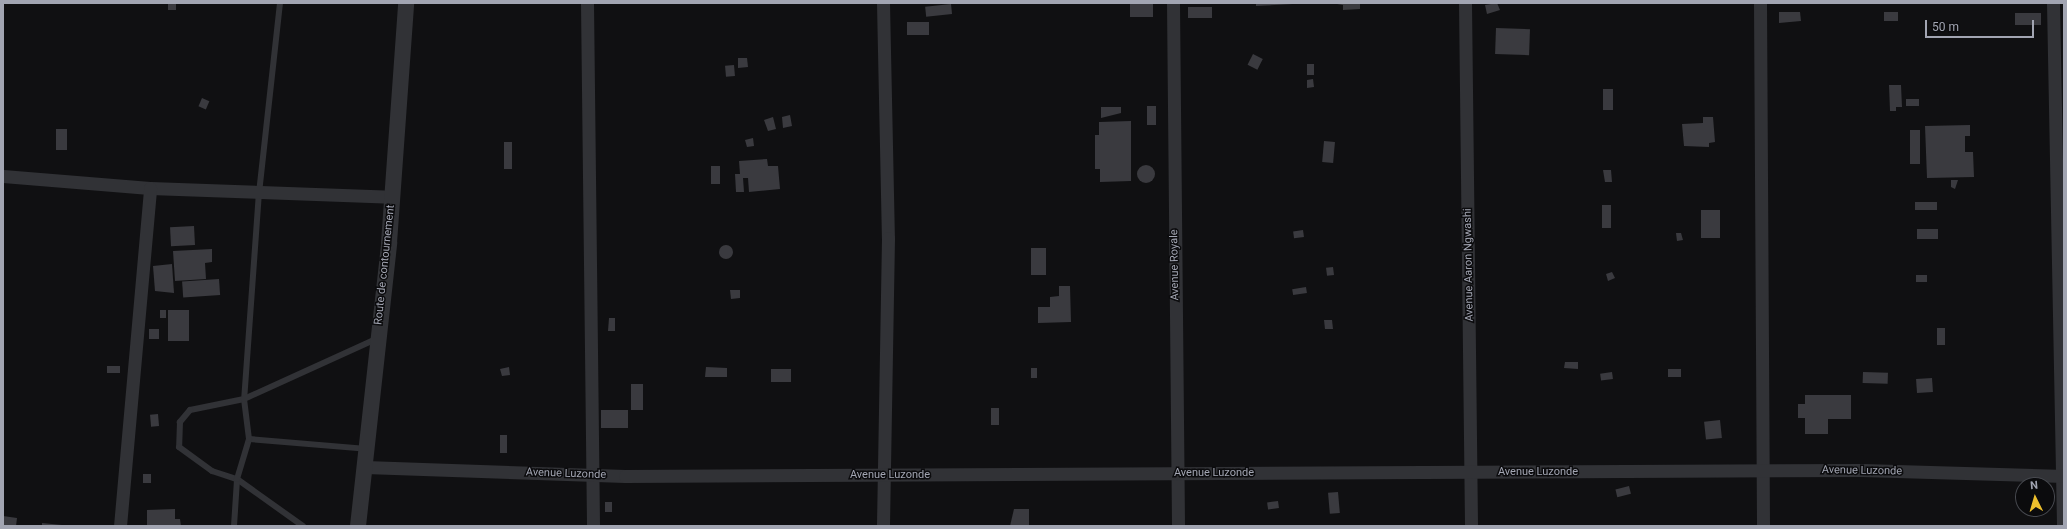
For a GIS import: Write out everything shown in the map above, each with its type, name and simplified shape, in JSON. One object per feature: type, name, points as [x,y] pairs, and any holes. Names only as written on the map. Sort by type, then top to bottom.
[{"type":"street","name":"Route de contournement","points":[[358,526],[367,449],[391,197],[406,3]]},
{"type":"street","points":[[587,3],[592,526]]},
{"type":"street","points":[[882,3],[888,238],[882,475],[883,526]]},
{"type":"street","name":"Avenue Royale","points":[[1173,3],[1178,526]]},
{"type":"street","name":"Avenue Aaron Ngwashi","points":[[1465,3],[1472,472],[1471,526]]},
{"type":"street","points":[[1760,3],[1763,526]]},
{"type":"street","points":[[2053,3],[2063,526]]},
{"type":"street","points":[[3,176],[150,188],[391,197]]},
{"type":"street","points":[[120,526],[150,188]]},
{"type":"street","name":"Avenue Luzonde","points":[[365,467],[592,475],[1762,471],[2063,476]]},
{"type":"lane","points":[[234,526],[237,479],[249,439],[244,399],[259,192],[280,3]]},
{"type":"lane","points":[[303,526],[237,479],[212,471],[187,456],[179,447],[180,422],[190,410],[244,399],[377,338]]},
{"type":"lane","points":[[249,439],[367,449]]},
{"type":"building","points":[[168,3],[176,3],[176,10],[168,10]]},
{"type":"building","points":[[1130,3],[1153,3],[1153,17],[1130,17]]},
{"type":"building","points":[[1256,3],[1293,3],[1293,4],[1256,6]]},
{"type":"building","points":[[1331,3],[1360,3],[1360,9],[1343,10],[1343,5]]},
{"type":"building","points":[[1497,3],[1500,10],[1487,14],[1485,5]]},
{"type":"building","points":[[951,4],[952,14],[926,17],[925,7]]},
{"type":"building","points":[[1188,7],[1212,7],[1212,18],[1188,18]]},
{"type":"building","points":[[1779,12],[1800,12],[1801,21],[1779,23]]},
{"type":"building","points":[[1884,12],[1898,12],[1898,21],[1884,21]]},
{"type":"building","points":[[2015,13],[2041,13],[2041,25],[2015,25]]},
{"type":"building","points":[[907,22],[929,22],[929,35],[907,35]]},
{"type":"building","points":[[1496,28],[1530,29],[1529,55],[1495,54]]},
{"type":"building","points":[[1253,54],[1263,59],[1257,70],[1248,65]]},
{"type":"building","points":[[738,58],[747,58],[748,67],[738,68]]},
{"type":"building","points":[[1307,64],[1314,64],[1314,75],[1307,75]]},
{"type":"building","points":[[734,65],[735,76],[726,77],[725,66]]},
{"type":"building","points":[[1313,79],[1314,87],[1307,88],[1307,80]]},
{"type":"building","points":[[1889,85],[1901,85],[1902,107],[1896,107],[1896,111],[1890,111]]},
{"type":"building","points":[[1603,89],[1613,89],[1613,110],[1603,110]]},
{"type":"building","points":[[202,98],[209,101],[206,109],[198,106]]},
{"type":"building","points":[[1906,99],[1919,99],[1919,106],[1906,106]]},
{"type":"building","points":[[1147,106],[1156,106],[1156,125],[1147,125]]},
{"type":"building","points":[[1101,107],[1121,107],[1121,113],[1101,118]]},
{"type":"building","points":[[790,115],[792,126],[783,128],[782,117]]},
{"type":"building","points":[[773,117],[776,129],[768,131],[764,120]]},
{"type":"building","points":[[1703,117],[1713,117],[1715,142],[1709,143],[1709,147],[1684,146],[1682,124],[1703,123]]},
{"type":"building","points":[[1131,121],[1131,181],[1100,182],[1100,169],[1095,169],[1095,135],[1099,135],[1099,122]]},
{"type":"building","points":[[1970,125],[1970,136],[1965,136],[1965,152],[1973,152],[1974,177],[1927,178],[1925,126]]},
{"type":"building","points":[[56,129],[67,129],[67,150],[56,150]]},
{"type":"building","points":[[1910,130],[1920,130],[1920,164],[1910,164]]},
{"type":"building","points":[[753,138],[754,146],[747,147],[745,140]]},
{"type":"building","points":[[1324,141],[1335,142],[1333,163],[1322,162]]},
{"type":"building","points":[[504,142],[512,142],[512,169],[504,169]]},
{"type":"building","points":[[767,159],[768,166],[778,166],[780,189],[749,192],[748,178],[743,178],[744,192],[736,192],[735,174],[740,174],[739,161]]},
{"type":"building","points":[[1142,165],[1150,165],[1155,170],[1153,181],[1150,183],[1142,183],[1137,178],[1137,170]]},
{"type":"building","points":[[711,166],[720,166],[720,184],[711,184]]},
{"type":"building","points":[[1603,170],[1611,170],[1612,182],[1605,182]]},
{"type":"building","points":[[1951,180],[1958,180],[1955,189],[1951,187]]},
{"type":"building","points":[[1915,202],[1937,202],[1937,210],[1915,210]]},
{"type":"building","points":[[1602,205],[1611,205],[1611,228],[1602,228]]},
{"type":"building","points":[[1701,210],[1720,210],[1720,238],[1701,238]]},
{"type":"building","points":[[194,226],[195,245],[171,246],[170,227]]},
{"type":"building","points":[[1917,229],[1938,229],[1938,239],[1917,239]]},
{"type":"building","points":[[1303,230],[1304,237],[1294,238],[1293,231]]},
{"type":"building","points":[[1676,233],[1681,233],[1683,240],[1677,241]]},
{"type":"building","points":[[726,245],[731,247],[733,252],[731,257],[726,259],[721,257],[719,252],[721,247]]},
{"type":"building","points":[[1031,248],[1046,248],[1046,275],[1031,275]]},
{"type":"building","points":[[212,249],[212,262],[205,263],[206,279],[175,281],[173,251]]},
{"type":"building","points":[[172,264],[174,293],[155,291],[153,266]]},
{"type":"building","points":[[1333,267],[1334,275],[1327,276],[1326,268]]},
{"type":"building","points":[[1612,272],[1615,278],[1608,281],[1606,274]]},
{"type":"building","points":[[1916,275],[1927,275],[1927,282],[1916,282]]},
{"type":"building","points":[[219,279],[220,295],[183,298],[182,282]]},
{"type":"building","points":[[1059,286],[1070,286],[1071,322],[1038,323],[1038,307],[1050,307],[1050,297],[1059,296]]},
{"type":"building","points":[[1306,287],[1307,293],[1293,295],[1292,289]]},
{"type":"building","points":[[730,290],[740,290],[740,298],[731,299]]},
{"type":"building","points":[[160,310],[166,310],[166,318],[160,318]]},
{"type":"building","points":[[168,310],[189,310],[189,341],[168,341]]},
{"type":"building","points":[[609,318],[615,318],[615,331],[608,331]]},
{"type":"building","points":[[1324,320],[1332,320],[1333,329],[1325,329]]},
{"type":"building","points":[[1937,328],[1945,328],[1945,345],[1937,345]]},
{"type":"building","points":[[149,329],[159,329],[159,339],[149,339]]},
{"type":"building","points":[[1565,362],[1578,362],[1578,369],[1564,368]]},
{"type":"building","points":[[107,366],[120,366],[120,373],[107,373]]},
{"type":"building","points":[[509,367],[510,375],[502,376],[500,369]]},
{"type":"building","points":[[706,367],[727,368],[727,377],[705,377]]},
{"type":"building","points":[[1031,368],[1037,368],[1037,378],[1031,378]]},
{"type":"building","points":[[771,369],[791,369],[791,382],[771,382]]},
{"type":"building","points":[[1668,369],[1681,369],[1681,377],[1668,377]]},
{"type":"building","points":[[1612,372],[1613,379],[1601,381],[1600,374]]},
{"type":"building","points":[[1863,372],[1888,373],[1888,384],[1863,383]]},
{"type":"building","points":[[1932,378],[1933,392],[1917,393],[1916,379]]},
{"type":"building","points":[[631,384],[643,384],[643,410],[631,410]]},
{"type":"building","points":[[1805,395],[1851,395],[1851,419],[1828,419],[1828,434],[1805,434],[1805,418],[1798,418],[1798,404],[1805,404]]},
{"type":"building","points":[[991,408],[999,408],[999,425],[991,425]]},
{"type":"building","points":[[601,410],[628,410],[628,428],[601,428]]},
{"type":"building","points":[[158,414],[159,426],[151,427],[150,415]]},
{"type":"building","points":[[1720,420],[1722,438],[1706,440],[1704,422]]},
{"type":"building","points":[[500,435],[507,435],[507,453],[500,453]]},
{"type":"building","points":[[143,474],[151,474],[151,483],[143,483]]},
{"type":"building","points":[[1629,486],[1631,494],[1617,497],[1615,489]]},
{"type":"building","points":[[1338,492],[1340,513],[1330,514],[1328,493]]},
{"type":"building","points":[[1278,501],[1279,508],[1268,509],[1267,503]]},
{"type":"building","points":[[605,502],[612,502],[612,512],[605,512]]},
{"type":"building","points":[[175,509],[175,519],[180,519],[181,526],[147,526],[147,510]]},
{"type":"building","points":[[1014,509],[1029,509],[1029,526],[1010,526]]},
{"type":"building","points":[[3,516],[17,518],[16,526],[3,526]]},
{"type":"building","points":[[42,523],[62,525],[62,526],[42,526]]}]
